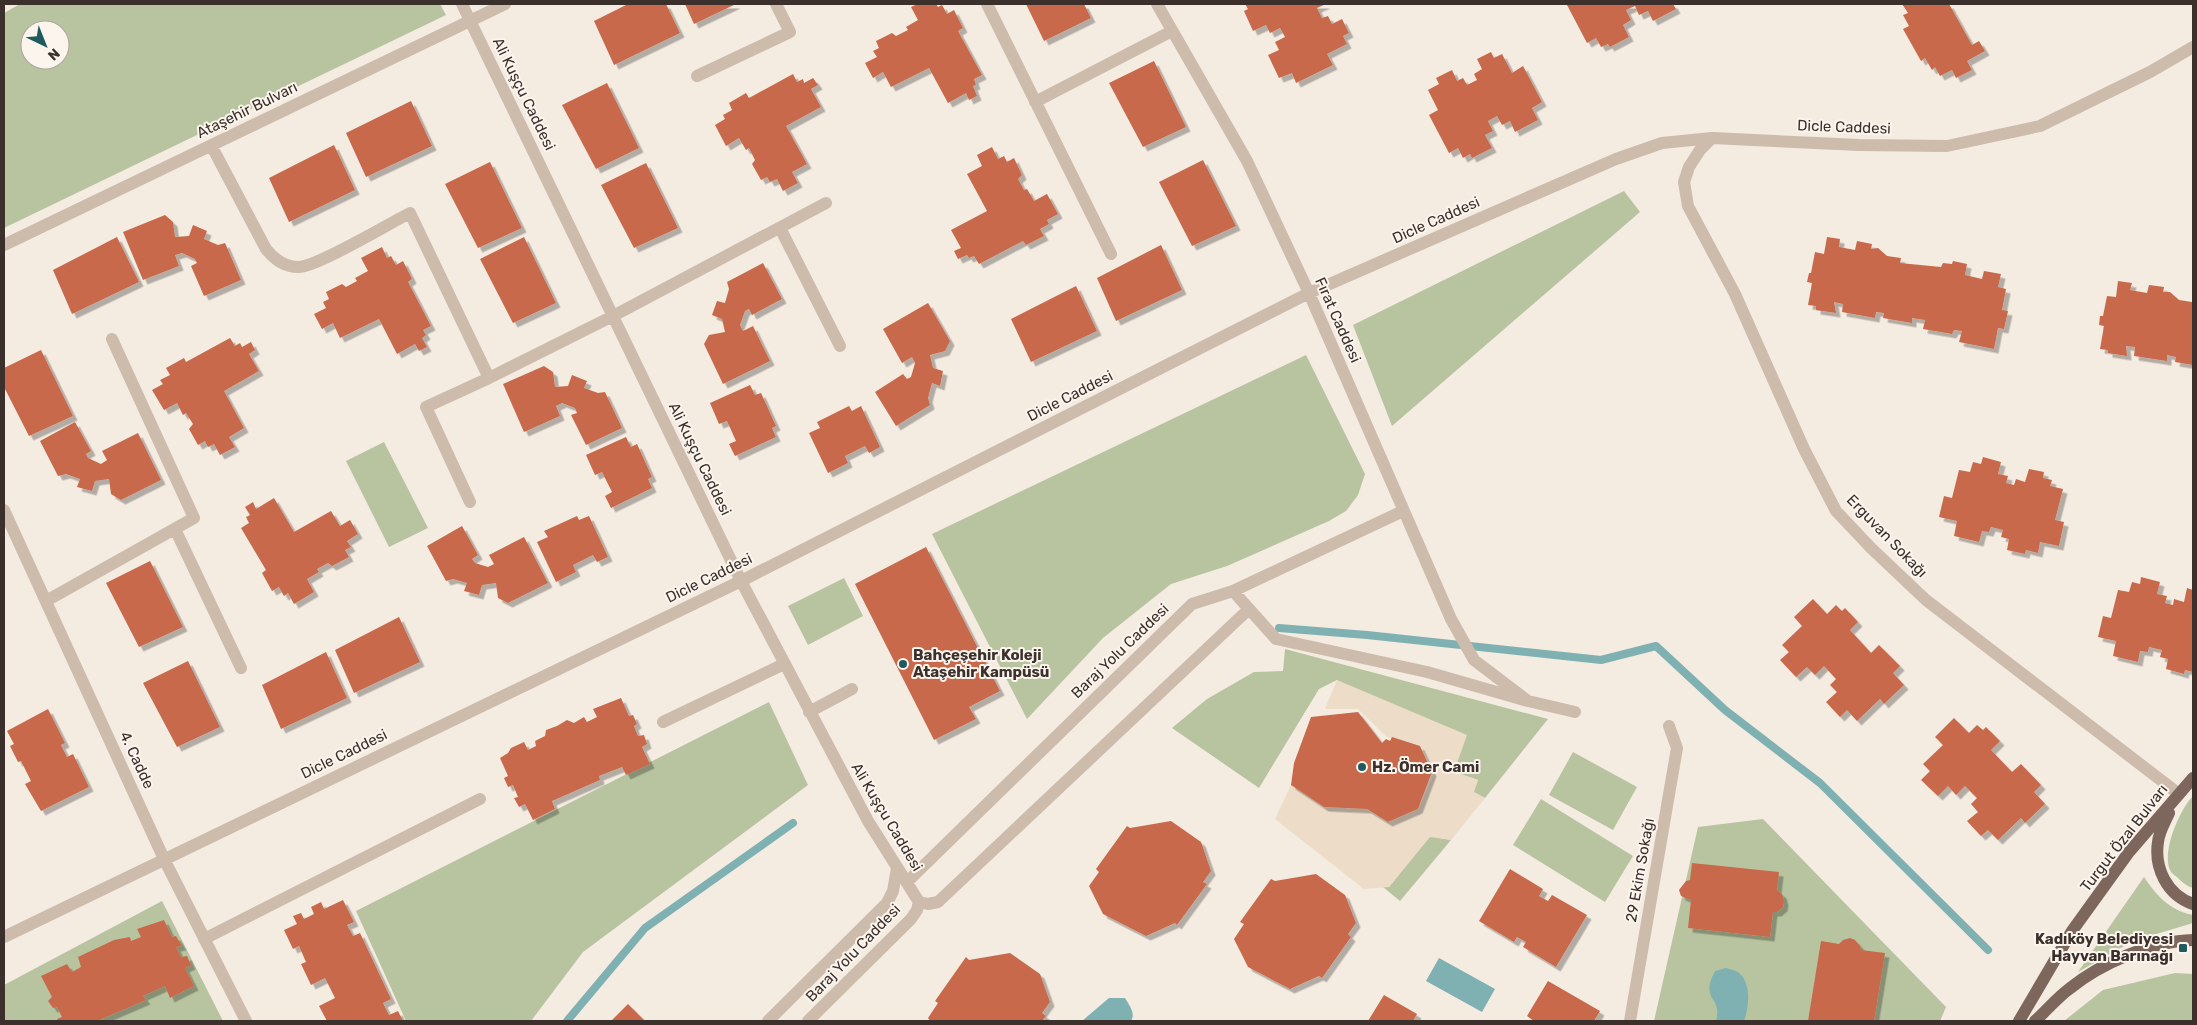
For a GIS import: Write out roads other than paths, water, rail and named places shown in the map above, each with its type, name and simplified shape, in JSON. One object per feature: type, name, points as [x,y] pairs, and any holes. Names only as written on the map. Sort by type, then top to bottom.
[{"type":"main road","name":"Turgut Özal Bulvarı","points":[[2019,1021],[2072,931],[2129,852],[2171,806],[2178,794],[2193,778]]},
{"type":"main road","points":[[2171,806],[2158,842],[2158,871],[2176,894],[2193,904]]},
{"type":"main road","points":[[2035,1021],[2069,988],[2118,958],[2172,940],[2193,940]]},
{"type":"street","name":"Ali Kuşçu Caddesi","points":[[462,4],[741,581],[808,712],[868,821],[919,902]]},
{"type":"street","name":"Ataşehir Bulvarı","points":[[4,245],[504,4]]},
{"type":"street","points":[[697,76],[790,32],[776,4]]},
{"type":"street","points":[[987,4],[1111,254]]},
{"type":"street","name":"Fırat Caddesi","points":[[1157,4],[1247,161],[1309,293],[1403,512],[1456,629],[1473,658],[1528,701]]},
{"type":"street","points":[[1035,102],[1172,30]]},
{"type":"street","name":"Dicle Caddesi","points":[[4,937],[164,858],[741,581],[1309,293],[1616,159],[1662,143],[1712,138],[1859,145],[1947,146],[2040,126],[2150,72],[2193,47]]},
{"type":"street","name":"Erguvan Sokağı","points":[[1712,138],[1700,150],[1689,167],[1684,182],[1688,206],[1735,294],[1804,448],[1836,511],[1871,548],[1926,600],[2178,794]]},
{"type":"street","points":[[211,145],[266,249],[278,262],[287,266],[306,267],[410,213],[489,378]]},
{"type":"street","points":[[470,502],[426,407],[613,316],[826,203]]},
{"type":"street","points":[[780,228],[840,346]]},
{"type":"street","points":[[46,601],[194,518],[112,339]]},
{"type":"street","name":"4. Cadde","points":[[4,510],[164,858],[246,1021]]},
{"type":"street","name":"Baraj Yolu Caddesi","points":[[907,882],[1192,604],[1232,591],[1403,512]]},
{"type":"street","points":[[175,529],[241,668]]},
{"type":"street","points":[[1232,591],[1276,639],[1427,672],[1528,701],[1575,712]]},
{"type":"street","name":"Baraj Yolu Caddesi","points":[[808,1021],[910,919],[917,910],[919,902],[928,904],[938,902],[1248,609]]},
{"type":"street","points":[[663,722],[784,664]]},
{"type":"street","points":[[808,712],[852,689]]},
{"type":"street","name":"29 Ekim Sokağı","points":[[1630,1021],[1677,748],[1669,726]]},
{"type":"street","points":[[204,939],[480,799]]},
{"type":"street","name":"Baraj Yolu Caddesi","points":[[768,1021],[887,903],[893,891],[897,868]]},
{"type":"water","points":[[1439,958],[1495,989],[1482,1012],[1426,981]]},
{"type":"water","points":[[1726,968],[1738,972],[1746,982],[1748,1002],[1744,1021],[1716,1021],[1717,1007],[1709,988],[1715,971]]},
{"type":"water","points":[[1109,998],[1125,998],[1133,1015],[1131,1021],[1082,1021]]},
{"type":"waterway","points":[[1279,628],[1367,635],[1601,660],[1656,646],[1725,710],[1820,783],[1988,950]]},
{"type":"waterway","points":[[567,1021],[645,928],[793,823]]},
{"type":"place","name":"Bahçeşehir Koleji Ataşehir Kampüsü","points":[[903,664]]},
{"type":"place","name":"Hz. Ömer Cami","points":[[1362,767]]},
{"type":"place","name":"Kadıköy Belediyesi Hayvan Barınağı","points":[[2183,948]]}]
